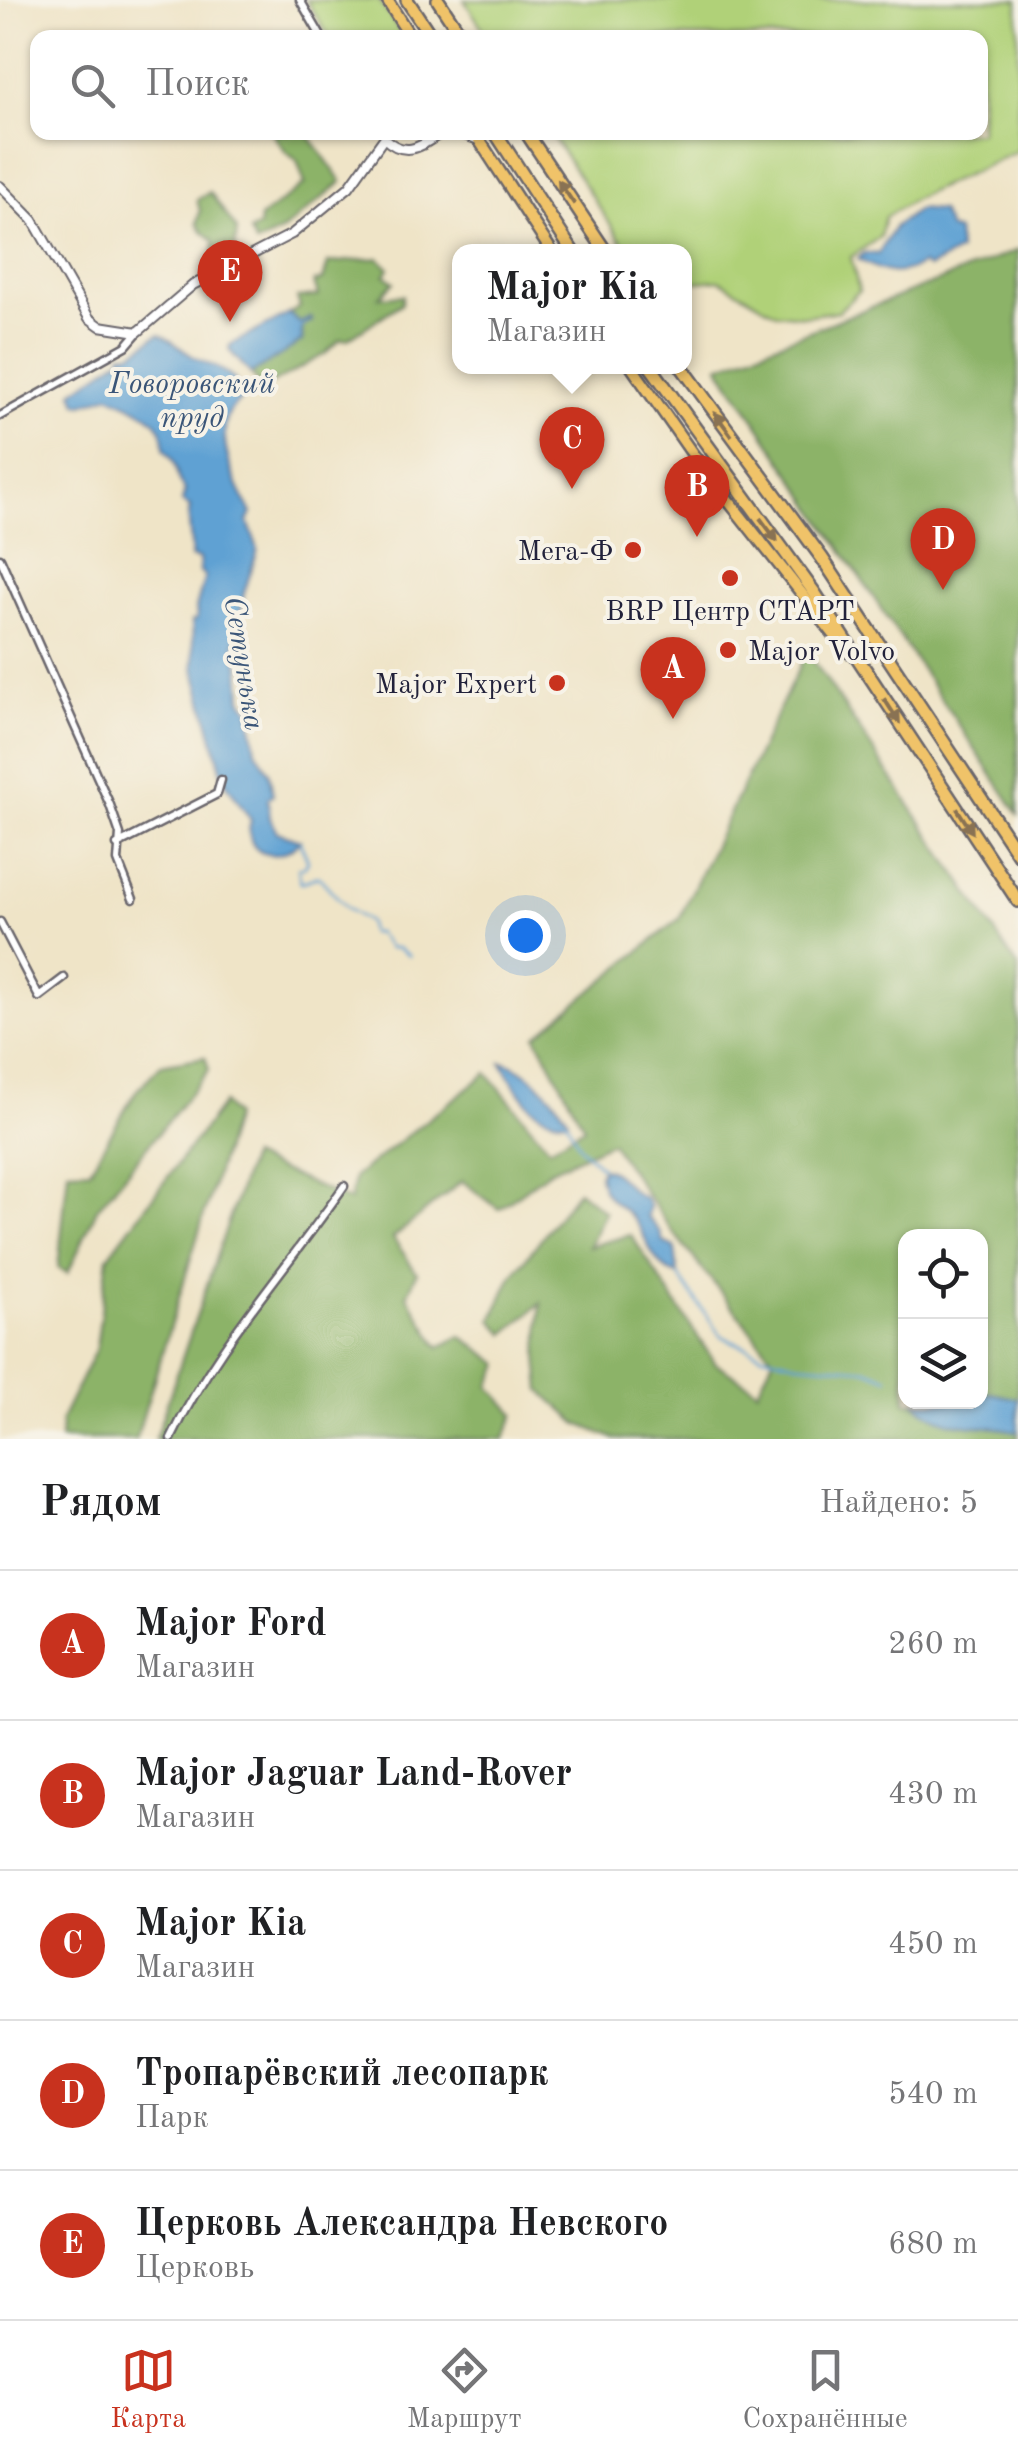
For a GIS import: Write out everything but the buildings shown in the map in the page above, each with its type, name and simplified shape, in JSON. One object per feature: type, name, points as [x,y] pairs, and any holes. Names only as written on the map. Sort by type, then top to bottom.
[{"type":"highway","points":[[407,0],[427,30]]},
{"type":"highway","points":[[440,0],[458,30]]},
{"type":"highway","points":[[500,140],[568,244]]},
{"type":"highway","points":[[531,140],[601,244]]},
{"type":"highway","points":[[656,374],[801,574],[1018,901]]},
{"type":"highway","points":[[688,374],[822,558],[1018,854]]},
{"type":"main road","points":[[386,0],[407,30]]},
{"type":"main road","points":[[480,140],[547,244]]},
{"type":"main road","points":[[637,374],[701,466],[873,682]]},
{"type":"street","points":[[300,0],[317,30]]},
{"type":"street","points":[[0,416],[126,346],[193,286],[292,234],[348,187],[379,140]]},
{"type":"street","points":[[389,140],[403,150],[427,140]]},
{"type":"street","points":[[0,186],[28,213],[89,318],[100,326],[138,332]]},
{"type":"street","points":[[0,558],[110,805],[120,834],[117,845],[121,870],[133,899]]},
{"type":"street","points":[[117,845],[217,794],[222,780]]},
{"type":"street","points":[[0,922],[40,996],[64,978]]},
{"type":"street","points":[[171,1439],[234,1332],[269,1291],[344,1186]]},
{"type":"green space","points":[[306,0],[379,0],[399,30],[325,30]]},
{"type":"green space","points":[[464,0],[1018,0],[1018,151],[918,197],[885,217],[880,237],[851,257],[859,291],[839,311],[804,316],[776,313],[719,280],[692,282],[692,244],[623,244],[555,140],[988,140],[988,30],[483,30]]},
{"type":"green space","points":[[277,140],[312,140],[342,182],[281,232],[256,244],[250,232],[259,226],[260,218],[305,184],[297,161]]},
{"type":"green space","points":[[210,192],[237,230],[238,252],[217,262],[214,241],[197,223],[197,200]]},
{"type":"green space","points":[[1018,250],[1018,814],[719,366]]},
{"type":"green space","points":[[379,258],[389,268],[385,275],[394,282],[379,297],[403,295],[402,303],[263,389],[251,374],[302,340],[302,327],[312,321],[310,318],[300,324],[289,314],[300,307],[297,298],[318,296],[314,282],[323,280],[328,263]]},
{"type":"green space","points":[[807,651],[1018,967],[1018,1399],[988,1393],[988,1229],[898,1229],[898,1409],[924,1409],[952,1423],[1018,1432],[1018,1439],[615,1439],[578,1424],[541,1391],[541,1303],[505,1334],[492,1320],[511,1278],[578,1190],[605,1212],[589,1246],[631,1235],[715,1363],[758,1390],[773,1358],[669,1227],[611,1142],[549,1171],[499,1209],[462,1181],[393,1238],[417,1273],[407,1295],[439,1347],[461,1336],[500,1364],[490,1387],[515,1414],[504,1439],[155,1439],[250,1157],[350,1201],[354,1177],[487,1073],[549,1148],[584,1127],[536,1036],[679,919]]},
{"type":"green space","points":[[205,1057],[209,1070],[97,1209],[68,1273],[58,1268],[68,1170],[90,1169],[136,1091],[161,1065]]},
{"type":"green space","points":[[223,1103],[234,1116],[136,1439],[60,1439],[61,1420],[96,1349],[108,1257]]},
{"type":"water","points":[[919,209],[940,211],[949,229],[957,232],[959,251],[928,268],[922,264],[897,272],[858,259],[864,253],[878,254],[895,226]]},
{"type":"water","points":[[289,314],[300,323],[311,318],[302,327],[302,341],[251,374],[229,350],[230,345]]},
{"type":"water","name":"Говоровский пруд","points":[[159,334],[230,375],[243,397],[227,419],[226,446],[239,490],[252,513],[248,522],[258,549],[244,593],[234,650],[256,750],[269,772],[273,795],[268,798],[270,818],[277,832],[300,840],[282,853],[273,855],[257,849],[249,832],[251,820],[224,780],[194,667],[192,621],[197,619],[205,576],[200,572],[199,559],[191,557],[190,507],[182,502],[185,490],[164,449],[160,429],[148,415],[110,395],[83,404],[77,403],[73,392],[121,358],[122,353],[136,351]]},
{"type":"water","points":[[501,1062],[539,1084],[568,1120],[544,1116],[535,1110]]},
{"type":"water","points":[[602,1168],[645,1198],[649,1206],[647,1216],[663,1242],[675,1247],[678,1275],[661,1265],[633,1219],[604,1192],[599,1175]]},
{"type":"water","points":[[988,1393],[1018,1399],[1018,1432],[952,1423],[923,1409],[988,1409]]},
{"type":"waterway","name":"Сетунька","points":[[300,841],[308,861],[298,868],[301,883],[318,876],[348,909],[368,922],[370,933],[377,933],[389,948],[409,956]]},
{"type":"waterway","name":"Сетунька","points":[[565,1118],[580,1147],[601,1167]]},
{"type":"waterway","name":"Сетунька","points":[[678,1275],[721,1336],[761,1354],[797,1363],[866,1369],[888,1378]]},
{"type":"place","name":"Церковь Александра Невского","points":[[230,322]]},
{"type":"place","name":"Major Kia","points":[[572,489]]},
{"type":"place","name":"Major Jaguar Land-Rover","points":[[697,537]]},
{"type":"place","name":"Мега-Ф","points":[[633,550]]},
{"type":"place","name":"BRP Центр СТАРТ","points":[[730,578]]},
{"type":"place","name":"Тропарёвский лесопарк","points":[[943,590]]},
{"type":"place","name":"Major Volvo","points":[[728,650]]},
{"type":"place","name":"Major Expert","points":[[557,683]]},
{"type":"place","name":"Major Ford","points":[[673,719]]}]
